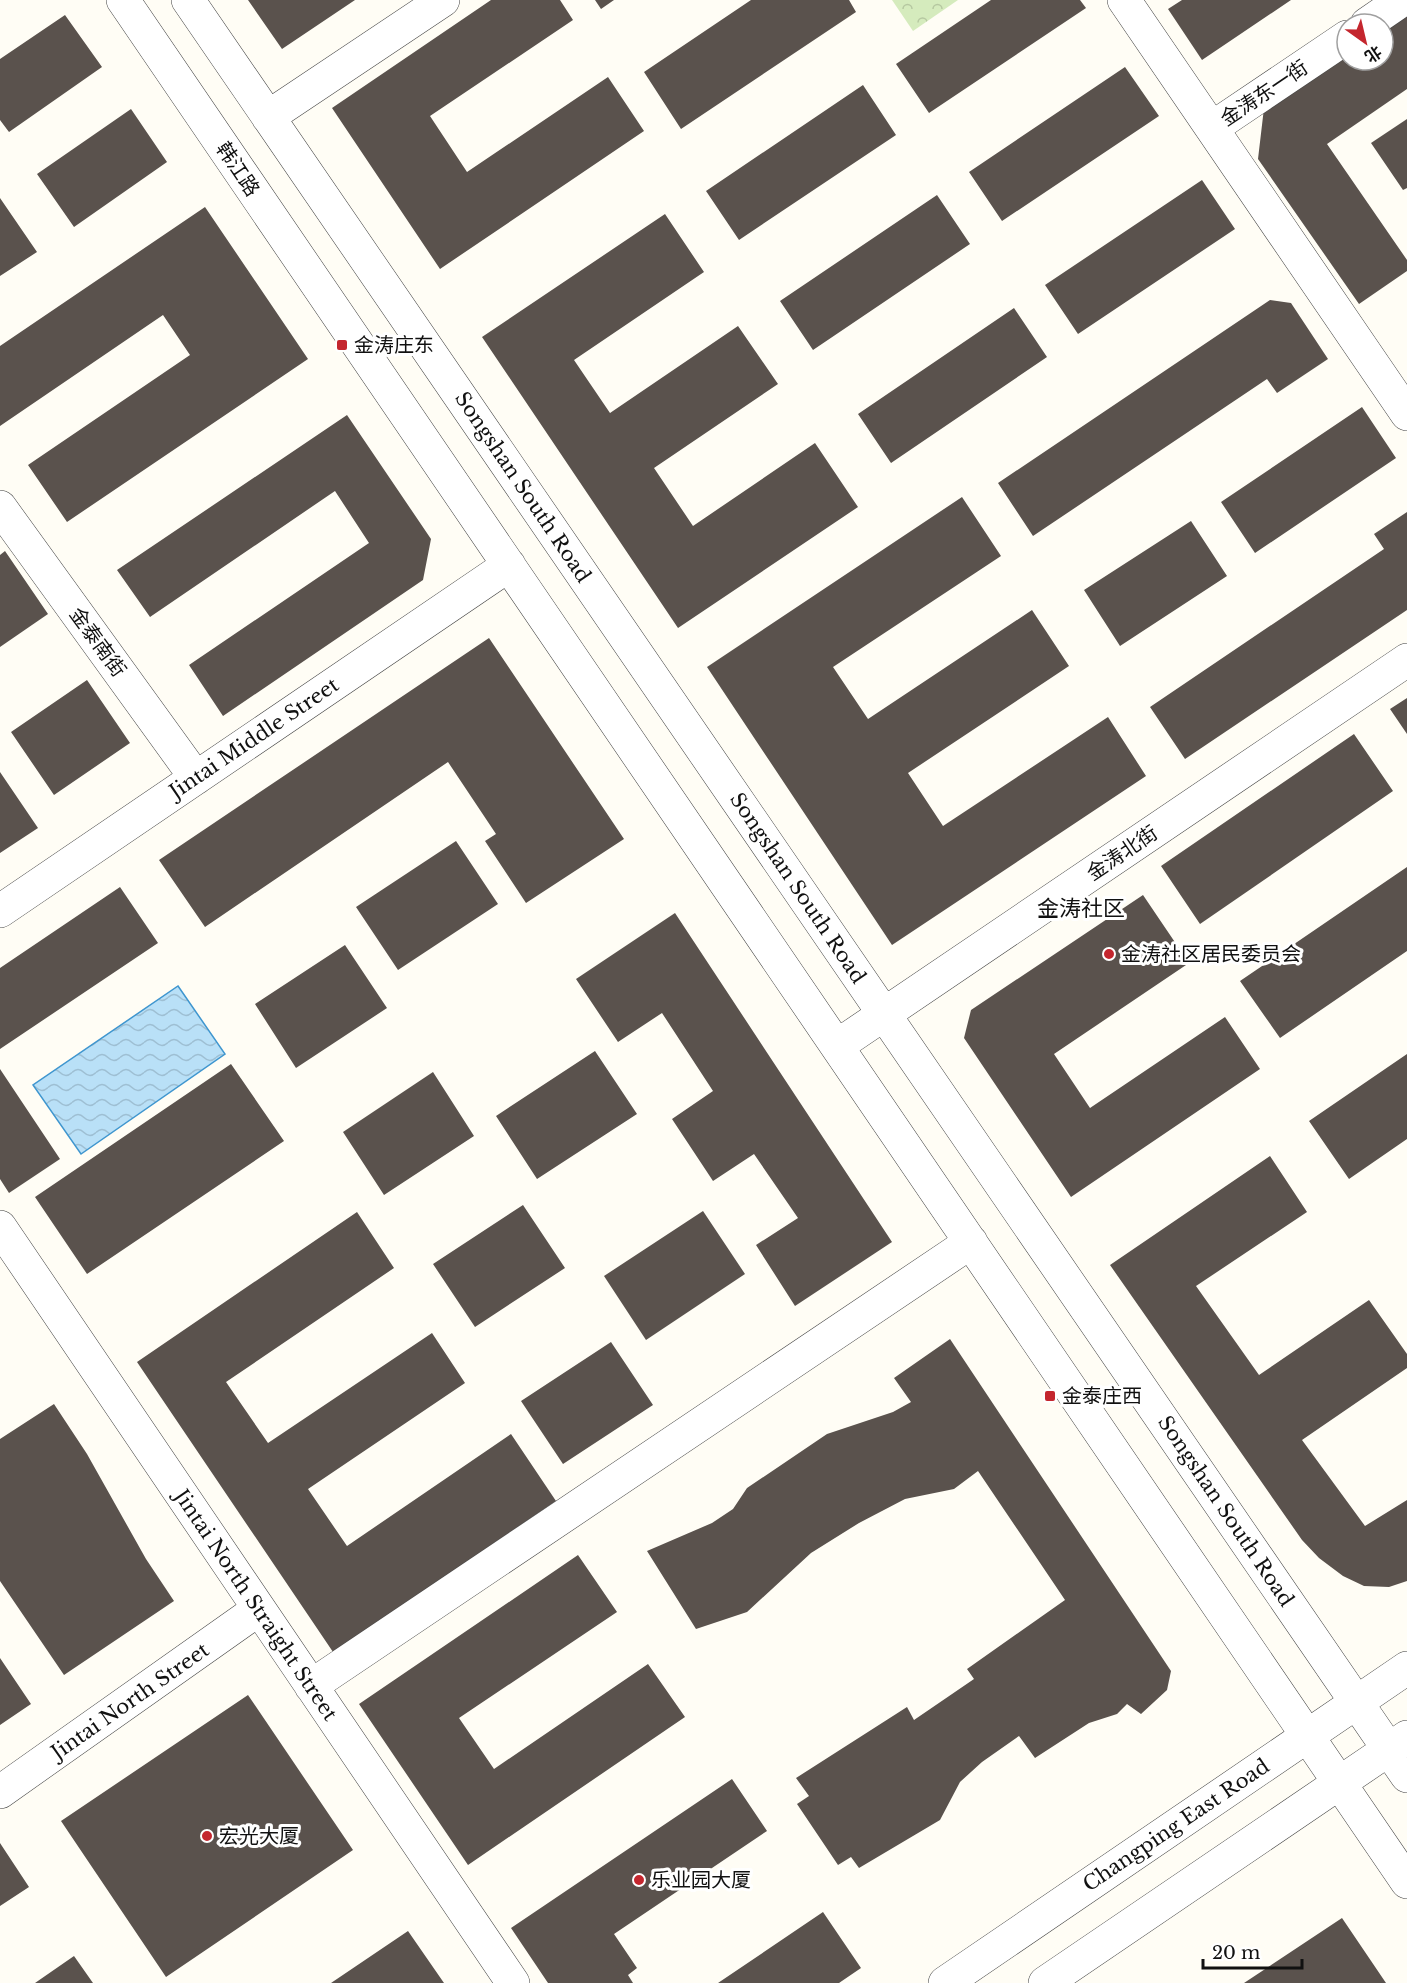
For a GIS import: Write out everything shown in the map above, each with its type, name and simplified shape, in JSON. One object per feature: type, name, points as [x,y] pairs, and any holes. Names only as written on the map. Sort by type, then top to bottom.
[{"type":"street","name":"韩江路","points":[[123,0],[509,565]]},
{"type":"street","name":"Songshan South Road","points":[[188,0],[1357,1702],[1398,1743],[1407,1776]]},
{"type":"street","points":[[268,117],[442,0]]},
{"type":"street","points":[[1124,0],[1407,414]]},
{"type":"street","points":[[1384,12],[1402,0]]},
{"type":"street","name":"金涛东一街","points":[[1212,128],[1335,45]]},
{"type":"street","name":"金泰南街","points":[[0,507],[196,778]]},
{"type":"street","points":[[509,565],[1341,1782],[1407,1882]]},
{"type":"street","name":"Jintai Middle Street","points":[[0,911],[509,565]]},
{"type":"street","name":"金涛北街","points":[[837,1046],[1407,660]]},
{"type":"street","name":"Jintai North Straight Street","points":[[0,1227],[513,1983]]},
{"type":"street","points":[[312,1686],[971,1242]]},
{"type":"street","name":"Jintai North Street","points":[[0,1792],[259,1609]]},
{"type":"street","name":"Changping East Road","points":[[945,1983],[1407,1668]]},
{"type":"street","points":[[1045,1983],[1398,1743]]},
{"type":"green space","points":[[892,0],[958,0],[913,31]]},
{"type":"water","points":[[178,986],[225,1054],[81,1154],[33,1085]]},
{"type":"building","points":[[248,0],[355,0],[282,49]]},
{"type":"building","points":[[491,0],[560,0],[573,20],[430,116],[467,172],[608,77],[644,131],[440,269],[332,108]]},
{"type":"building","points":[[595,0],[614,0],[601,9]]},
{"type":"building","points":[[751,0],[849,0],[856,12],[681,129],[644,72]]},
{"type":"building","points":[[991,0],[1080,0],[1086,8],[929,113],[896,64]]},
{"type":"building","points":[[1182,0],[1291,0],[1202,60],[1168,9]]},
{"type":"building","points":[[1407,9],[1407,89],[1327,144],[1407,260],[1407,271],[1359,304],[1258,159],[1264,108],[1335,58],[1335,72],[1395,72],[1395,17]]},
{"type":"building","points":[[65,15],[102,67],[9,132],[0,120],[0,59]]},
{"type":"building","points":[[1125,67],[1159,116],[1002,221],[969,172]]},
{"type":"building","points":[[863,85],[896,135],[739,240],[706,191]]},
{"type":"building","points":[[131,109],[167,162],[74,227],[37,174]]},
{"type":"building","points":[[1407,119],[1407,188],[1403,190],[1371,143]]},
{"type":"building","points":[[1202,180],[1235,229],[1078,334],[1045,285]]},
{"type":"building","points":[[937,195],[970,244],[813,350],[780,301]]},
{"type":"building","points":[[0,198],[37,252],[0,276]]},
{"type":"building","points":[[205,207],[308,359],[67,522],[28,465],[190,355],[163,315],[0,426],[0,346]]},
{"type":"building","points":[[665,214],[704,272],[574,360],[610,413],[738,326],[778,384],[654,468],[693,526],[815,443],[858,507],[678,628],[482,337]]},
{"type":"building","points":[[1270,300],[1291,303],[1328,359],[1277,393],[1267,379],[1033,536],[998,483]]},
{"type":"building","points":[[1014,308],[1047,357],[891,463],[858,414]]},
{"type":"building","points":[[1362,407],[1396,458],[1255,553],[1221,502]]},
{"type":"building","points":[[347,415],[431,539],[423,580],[223,716],[189,665],[369,543],[335,491],[150,617],[117,570]]},
{"type":"building","points":[[962,497],[1001,556],[833,667],[868,719],[1032,610],[1069,666],[908,773],[943,826],[1108,717],[1146,776],[892,945],[707,667]]},
{"type":"building","points":[[1407,512],[1407,610],[1185,759],[1150,707],[1384,549],[1374,534]]},
{"type":"building","points":[[1191,521],[1227,576],[1120,646],[1084,590]]},
{"type":"building","points":[[5,551],[48,614],[0,647],[0,555]]},
{"type":"building","points":[[489,638],[624,839],[526,903],[485,841],[496,834],[448,762],[205,927],[159,860]]},
{"type":"building","points":[[87,680],[130,743],[54,795],[11,732]]},
{"type":"building","points":[[1407,698],[1407,734],[1390,709]]},
{"type":"building","points":[[1354,734],[1393,791],[1200,924],[1161,866]]},
{"type":"building","points":[[0,772],[38,828],[0,853]]},
{"type":"building","points":[[456,841],[498,904],[398,970],[356,907]]},
{"type":"building","points":[[1407,867],[1407,951],[1280,1038],[1240,981]]},
{"type":"building","points":[[120,887],[158,943],[0,1049],[0,968]]},
{"type":"building","points":[[1143,895],[1189,963],[1054,1054],[1090,1108],[1225,1017],[1260,1069],[1071,1197],[964,1038],[971,1010]]},
{"type":"building","points":[[675,913],[892,1242],[795,1306],[756,1245],[798,1218],[754,1154],[713,1181],[672,1119],[713,1091],[662,1013],[618,1042],[576,979]]},
{"type":"building","points":[[345,945],[387,1008],[296,1068],[255,1004]]},
{"type":"building","points":[[595,1051],[637,1114],[537,1179],[496,1116]]},
{"type":"building","points":[[1407,1054],[1407,1139],[1349,1179],[1309,1121]]},
{"type":"building","points":[[231,1064],[284,1141],[87,1274],[35,1197]]},
{"type":"building","points":[[0,1069],[60,1159],[9,1193],[0,1179]]},
{"type":"building","points":[[433,1072],[474,1136],[384,1195],[343,1132]]},
{"type":"building","points":[[1270,1156],[1307,1212],[1196,1286],[1259,1375],[1369,1300],[1407,1354],[1407,1368],[1302,1440],[1365,1526],[1407,1500],[1407,1581],[1389,1587],[1364,1586],[1343,1576],[1319,1558],[1302,1540],[1110,1265]]},
{"type":"building","points":[[523,1205],[565,1268],[475,1327],[433,1264]]},
{"type":"building","points":[[703,1211],[745,1274],[646,1340],[604,1276]]},
{"type":"building","points":[[357,1212],[394,1268],[226,1382],[268,1443],[432,1333],[465,1383],[308,1489],[347,1546],[511,1434],[556,1501],[333,1652],[137,1362]]},
{"type":"building","points":[[950,1339],[1171,1671],[1167,1690],[1141,1714],[1127,1704],[1117,1714],[1089,1723],[1035,1758],[1019,1736],[982,1762],[960,1782],[940,1820],[859,1868],[851,1857],[838,1865],[797,1804],[809,1796],[796,1778],[907,1707],[914,1720],[974,1679],[967,1669],[1065,1600],[978,1471],[954,1489],[905,1499],[859,1523],[811,1553],[747,1612],[696,1629],[647,1551],[712,1523],[733,1509],[747,1488],[827,1434],[893,1412],[911,1402],[894,1378]]},
{"type":"building","points":[[611,1342],[653,1405],[563,1464],[521,1401]]},
{"type":"building","points":[[54,1404],[87,1454],[146,1559],[174,1601],[64,1675],[0,1581],[0,1439]]},
{"type":"building","points":[[578,1555],[617,1612],[459,1718],[494,1769],[648,1664],[685,1717],[468,1865],[359,1704]]},
{"type":"building","points":[[0,1658],[31,1704],[0,1725]]},
{"type":"building","name":"宏光大厦","points":[[248,1695],[353,1850],[166,1977],[61,1821]]},
{"type":"building","name":"乐业园大厦","points":[[732,1779],[767,1831],[614,1934],[637,1968],[628,1975],[633,1983],[548,1983],[511,1928]]},
{"type":"building","points":[[0,1843],[29,1887],[0,1906]]},
{"type":"building","name":"乐业园大厦","points":[[823,1912],[861,1968],[839,1983],[718,1983]]},
{"type":"building","points":[[1342,1918],[1386,1983],[1244,1983]]},
{"type":"building","points":[[408,1931],[444,1983],[331,1983]]},
{"type":"building","points":[[74,1956],[93,1983],[35,1983]]},
{"type":"place","name":"金涛庄东","points":[[342,345]]},
{"type":"place","name":"金涛社区居民委员会","points":[[1109,954]]},
{"type":"place","name":"金泰庄西","points":[[1050,1396]]},
{"type":"place","name":"宏光大厦","points":[[207,1836]]},
{"type":"place","name":"乐业园大厦","points":[[639,1880]]},
{"type":"district","name":"金涛社区","points":[[1081,908]]}]
